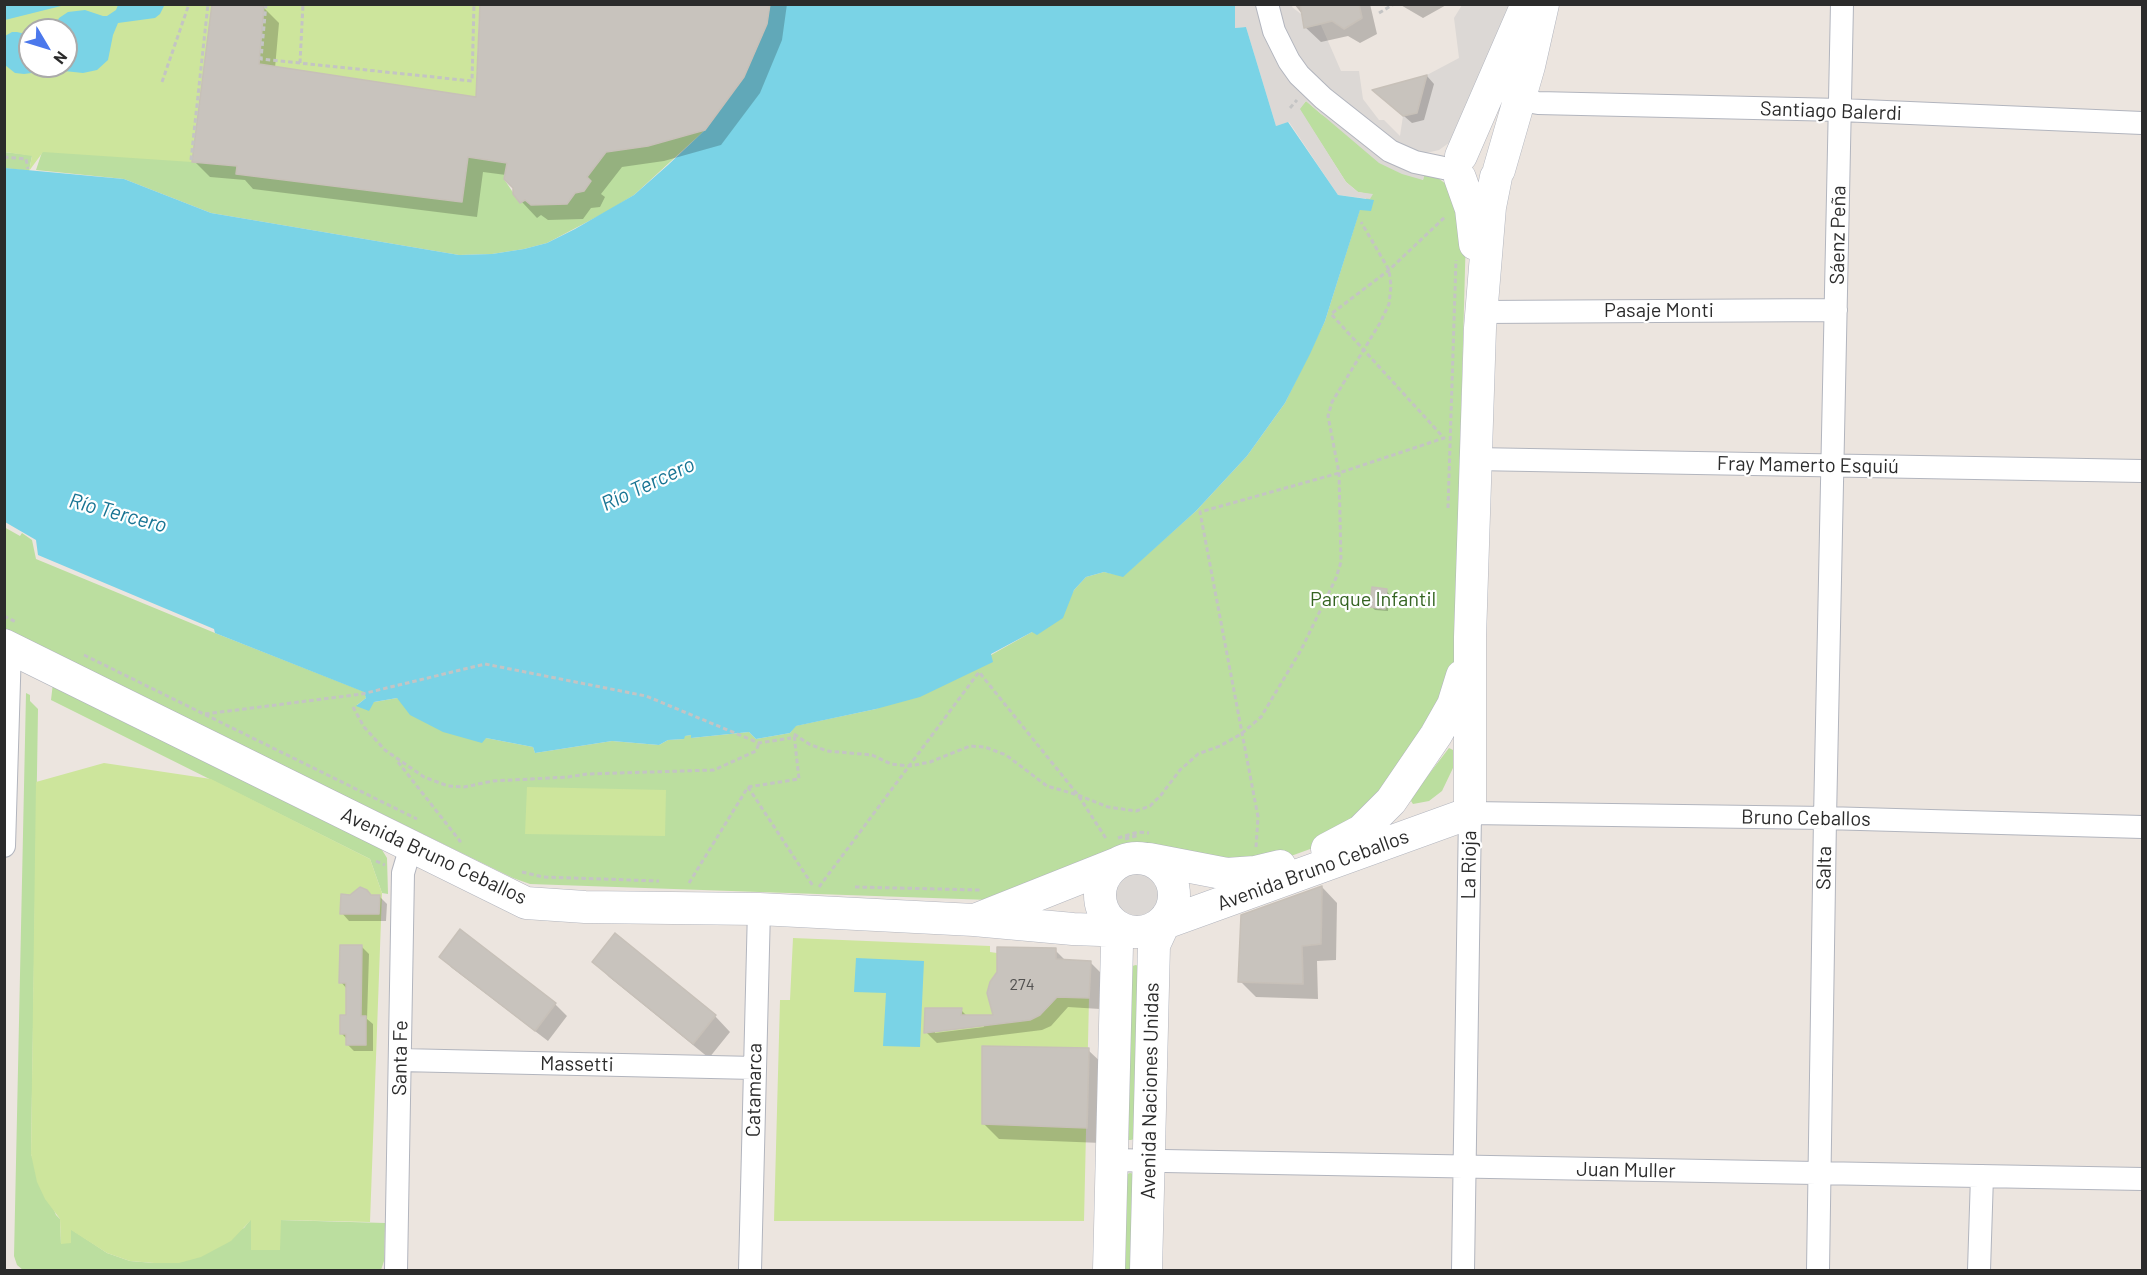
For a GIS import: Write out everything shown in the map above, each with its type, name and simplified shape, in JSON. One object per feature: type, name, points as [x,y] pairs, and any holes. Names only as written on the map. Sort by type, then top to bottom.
[{"type":"main road","points":[[1481,312],[1473,223],[1460,168],[1527,4]]},
{"type":"main road","points":[[1481,312],[1490,207],[1497,174],[1520,100],[1543,4]]},
{"type":"main road","points":[[1460,168],[1472,147],[1486,148],[1496,157],[1497,174]]},
{"type":"main road","name":"La Rioja","points":[[1470,813],[1470,637],[1474,459],[1481,312]]},
{"type":"main road","name":"Avenida Bruno Ceballos","points":[[974,920],[1109,849],[1138,858],[1153,847],[1227,874],[1275,868],[1340,844],[1361,831],[1390,801],[1436,735],[1453,705],[1470,637]]},
{"type":"main road","name":"Avenida Bruno Ceballos","points":[[13,640],[415,833],[526,903],[585,907],[759,909],[974,920],[1073,929],[1140,924],[1470,813]]},
{"type":"main road","points":[[1109,849],[1100,893],[1104,910],[1140,924],[1172,906],[1173,887],[1153,847]]},
{"type":"main road","name":"Avenida Naciones Unidas","points":[[1109,1270],[1117,945],[1140,924],[1154,945],[1146,1270]]},
{"type":"street","points":[[1267,4],[1274,31],[1289,61],[1299,75],[1323,98],[1390,151],[1415,162],[1460,168]]},
{"type":"street","name":"Sáenz Peña","points":[[1833,465],[1842,4]]},
{"type":"street","name":"Santiago Balerdi","points":[[1520,100],[1538,103],[1840,110],[2142,123]]},
{"type":"street","name":"Pasaje Monti","points":[[1481,312],[1836,310]]},
{"type":"street","name":"Fray Mamerto Esquiú","points":[[1474,459],[2142,471]]},
{"type":"street","name":"Salta","points":[[1818,1270],[1833,465]]},
{"type":"street","points":[[4,846],[13,640]]},
{"type":"street","name":"Bruno Ceballos","points":[[1470,813],[1825,818],[2142,827]]},
{"type":"street","name":"La Rioja","points":[[1463,1270],[1470,813]]},
{"type":"street","name":"Santa Fe","points":[[396,1270],[403,873],[415,833]]},
{"type":"street","name":"Catamarca","points":[[750,1270],[759,909]]},
{"type":"street","name":"Massetti","points":[[400,1060],[755,1068]]},
{"type":"street","name":"Juan Muller","points":[[1110,1160],[2142,1179]]},
{"type":"street","points":[[1979,1270],[1982,1176]]},
{"type":"path","points":[[162,82],[189,4]]},
{"type":"path","points":[[191,160],[208,4]]},
{"type":"path","points":[[266,4],[261,59],[472,81],[474,4]]},
{"type":"path","points":[[299,63],[303,4]]},
{"type":"path","points":[[1379,13],[1394,4]]},
{"type":"path","points":[[4,158],[26,159],[28,169]]},
{"type":"path","points":[[1256,858],[1258,817],[1200,512],[1339,473],[1444,438],[1331,314],[1389,270],[1453,210]]},
{"type":"path","points":[[701,883],[688,884],[748,788],[799,779],[794,734],[808,744],[827,751],[872,755],[891,764],[910,766],[930,762],[970,746],[985,747],[1006,755],[1047,786],[1108,807],[1136,811],[1150,806],[1180,770],[1198,754],[1220,746],[1241,734],[1261,717],[1284,681],[1336,578],[1341,562],[1339,473],[1328,416],[1332,402],[1389,304],[1391,286],[1389,270],[1360,222]]},
{"type":"path","points":[[1448,508],[1456,250]]},
{"type":"path","points":[[4,616],[13,640]]},
{"type":"path","points":[[78,652],[204,714],[415,833]]},
{"type":"path","points":[[197,715],[362,694],[485,664],[646,696],[759,743],[791,738]]},
{"type":"path","points":[[748,788],[816,890],[979,672],[1078,795],[1109,849],[1138,832],[1153,847]]},
{"type":"path","points":[[353,707],[364,727],[395,758],[460,841],[460,846]]},
{"type":"path","points":[[395,758],[433,782],[464,787],[493,781],[587,774],[714,770],[756,751],[759,743]]},
{"type":"path","points":[[450,836],[469,846]]},
{"type":"path","points":[[514,869],[543,877],[666,882]]},
{"type":"path","points":[[802,886],[813,886]]},
{"type":"path","points":[[819,886],[830,887]]},
{"type":"path","points":[[853,887],[984,890]]},
{"type":"green space","points":[[4,5],[525,5],[479,17],[476,97],[462,202],[236,174],[236,166],[192,162],[43,152],[29,171],[32,156],[5,152]]},
{"type":"green space","name":"Parque Infantil","points":[[1306,101],[1321,114],[1423,180],[1424,175],[1438,178],[1454,190],[1466,232],[1454,679],[1440,716],[1343,837],[1280,860],[1237,865],[1139,842],[1126,844],[990,900],[530,884],[513,878],[5,630],[4,527],[20,536],[22,533],[32,540],[36,559],[365,692],[366,698],[357,705],[397,698],[486,738],[533,747],[535,753],[612,741],[659,745],[668,740],[684,739],[684,736],[691,735],[691,738],[749,732],[756,739],[790,733],[795,726],[876,709],[991,655],[1032,632],[1067,603],[1074,590],[1086,577],[1104,572],[1123,576],[1196,511],[1247,456],[1285,403],[1325,321],[1360,209],[1369,194],[1358,192],[1346,182],[1299,109]]},
{"type":"green space","points":[[705,130],[634,195],[608,211],[547,243],[492,254],[459,255],[211,213],[124,179],[36,170],[42,152],[32,156],[29,171],[5,168],[4,152],[31,155],[14,139],[237,166],[236,173],[462,202],[468,157],[507,163],[504,179],[520,203],[525,200],[531,205],[567,204],[575,193],[584,191],[590,181],[583,174],[598,163],[606,152],[648,146]]},
{"type":"green space","points":[[53,683],[379,845],[387,858],[388,894],[382,893],[370,859],[51,700]]},
{"type":"green space","points":[[26,693],[30,695],[30,701],[38,709],[31,1154],[56,1215],[60,1219],[61,1244],[71,1229],[107,1253],[130,1261],[154,1263],[244,1228],[251,1219],[252,1250],[280,1250],[280,1220],[385,1223],[384,1261],[381,1270],[23,1270],[17,1265],[14,1256]]},
{"type":"green space","points":[[1449,748],[1453,750],[1453,768],[1442,791],[1429,801],[1413,804],[1411,801],[1413,795]]},
{"type":"green space","points":[[104,763],[211,779],[370,859],[382,893],[370,1222],[281,1220],[280,1250],[251,1250],[251,1220],[231,1241],[201,1257],[179,1263],[130,1261],[107,1253],[71,1230],[71,1243],[61,1244],[60,1219],[45,1199],[37,1182],[31,1154],[36,782]]},
{"type":"green space","points":[[527,787],[666,790],[665,836],[525,834]]},
{"type":"green space","points":[[793,938],[990,946],[990,952],[997,953],[997,972],[990,982],[1019,1021],[1030,1020],[1040,1015],[1052,1003],[1054,997],[1089,998],[1084,1221],[774,1221],[780,1000],[790,1000]]},
{"type":"green space","points":[[1132,966],[1138,966],[1134,1139],[1128,1140]]},
{"type":"green space","points":[[1127,1174],[1135,1174],[1136,1270],[1121,1270]]},
{"type":"shaded area","points":[[1235,5],[1258,5],[1271,46],[1424,175],[1423,180],[1402,174],[1379,163],[1306,101],[1300,109],[1346,182],[1358,192],[1373,194],[1370,199],[1338,195],[1289,122],[1276,126],[1246,27],[1235,28]]},
{"type":"shaded area","points":[[1275,5],[1293,5],[1292,7],[1301,14],[1304,28],[1321,25],[1341,71],[1359,71],[1363,99],[1379,120],[1384,120],[1400,136],[1403,116],[1417,113],[1427,75],[1459,58],[1454,18],[1462,5],[1519,5],[1453,140],[1439,150],[1426,153],[1408,152],[1313,79],[1293,53]]},
{"type":"shaded area","points":[[1137,867],[1147,869],[1156,875],[1162,884],[1164,894],[1162,904],[1156,913],[1147,919],[1137,921],[1127,919],[1118,913],[1112,904],[1110,894],[1112,884],[1118,875],[1127,869]]},
{"type":"water","points":[[5,4],[65,4],[65,5],[5,20]]},
{"type":"water","name":"Río Tercero","points":[[1235,4],[1235,28],[1246,27],[1276,126],[1288,122],[1338,195],[1374,200],[1371,211],[1360,210],[1325,321],[1310,354],[1285,403],[1247,456],[1196,511],[1123,577],[1104,572],[1086,577],[1074,590],[1063,618],[1037,635],[1032,632],[991,654],[993,662],[920,697],[796,726],[790,733],[756,739],[749,732],[691,738],[691,735],[685,736],[684,739],[668,740],[659,745],[612,741],[535,753],[533,747],[486,738],[482,743],[443,732],[410,715],[397,698],[374,702],[369,711],[356,706],[366,698],[364,692],[215,633],[214,629],[38,555],[36,540],[5,522],[5,168],[124,179],[211,213],[459,255],[492,254],[547,243],[575,229],[634,195],[668,165],[705,130],[744,77],[767,24],[770,5]]},
{"type":"water","points":[[118,5],[164,6],[155,18],[118,23],[108,60],[97,70],[78,72],[78,18],[59,18],[68,12],[85,10],[107,16],[116,10]]},
{"type":"water","points":[[17,32],[18,73],[5,65],[5,36]]},
{"type":"water","points":[[856,958],[924,961],[920,1047],[883,1046],[886,993],[854,992]]},
{"type":"building","points":[[212,4],[264,6],[259,64],[476,97],[480,4],[770,4],[767,24],[744,77],[705,130],[648,146],[606,152],[587,177],[591,181],[584,191],[575,193],[567,204],[531,205],[525,200],[520,203],[513,194],[513,188],[504,179],[507,163],[468,157],[462,202],[236,174],[237,166],[192,162]]},
{"type":"building","points":[[1300,4],[1359,4],[1362,18],[1344,29],[1332,21],[1304,28]]},
{"type":"building","points":[[1427,75],[1417,113],[1403,116],[1372,90]]},
{"type":"building","points":[[1372,587],[1387,589],[1385,609],[1370,607]]},
{"type":"building","points":[[1322,886],[1321,944],[1302,946],[1303,984],[1238,982],[1241,915]]},
{"type":"building","points":[[360,887],[371,895],[380,895],[379,914],[340,914],[341,894],[350,895]]},
{"type":"building","points":[[460,929],[556,1003],[535,1031],[439,957]]},
{"type":"building","points":[[615,933],[716,1015],[693,1044],[592,962]]},
{"type":"building","points":[[340,945],[362,945],[361,1016],[366,1016],[366,1045],[346,1045],[346,1034],[340,1034],[340,1015],[346,1015],[346,983],[339,983]]},
{"type":"building","points":[[997,947],[1056,948],[1056,959],[1091,961],[1089,998],[1057,997],[1040,1015],[1030,1020],[924,1033],[925,1008],[962,1008],[961,1015],[993,1015],[987,993],[990,982],[997,972]]},
{"type":"building","points":[[982,1046],[1089,1048],[1087,1128],[982,1124]]}]
